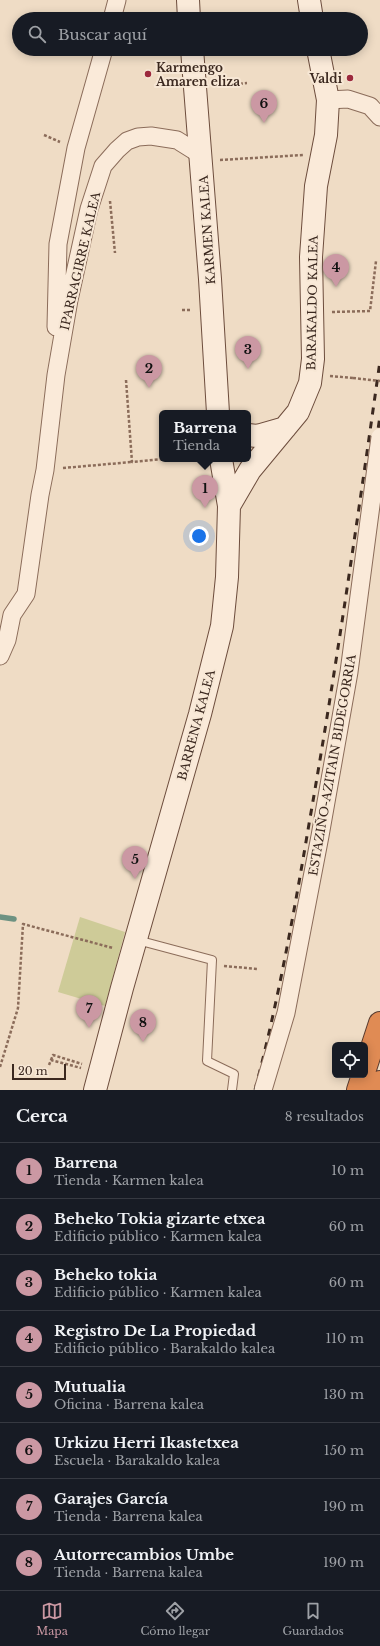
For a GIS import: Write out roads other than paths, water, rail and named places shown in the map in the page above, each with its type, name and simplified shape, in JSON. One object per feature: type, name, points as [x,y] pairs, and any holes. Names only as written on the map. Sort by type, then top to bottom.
[{"type":"highway","points":[[368,1060],[380,1024]]},
{"type":"highway","points":[[358,1090],[362,1078]]},
{"type":"highway","points":[[377,1090],[380,1082]]},
{"type":"street","points":[[114,12],[118,0]]},
{"type":"street","points":[[188,0],[189,12]]},
{"type":"street","points":[[309,0],[311,12]]},
{"type":"street","name":"IPARRAGIRRE KALEA","points":[[56,376],[58,244],[76,148],[102,56]]},
{"type":"street","name":"KARMEN KALEA","points":[[193,56],[218,410]]},
{"type":"street","name":"BARAKALDO KALEA","points":[[228,506],[250,470],[298,412],[310,383],[313,359],[311,257],[316,186],[324,154],[328,100],[319,56]]},
{"type":"street","points":[[328,100],[348,99],[370,106],[380,117]]},
{"type":"street","name":"IPARRAGIRRE KALEA","points":[[0,656],[7,640],[12,615],[26,594],[56,376],[69,300],[89,209],[104,166],[117,150],[127,141],[138,137],[151,136],[177,140],[201,158]]},
{"type":"street","points":[[251,435],[257,436],[285,428]]},
{"type":"street","name":"ESTAZIÑO-AZITAIN BIDEGORRIA","points":[[263,1090],[286,1012],[326,805],[349,672],[380,437]]},
{"type":"street","points":[[221,462],[228,506]]},
{"type":"street","name":"BARRENA KALEA","points":[[95,1090],[198,721],[222,626],[227,577],[228,506]]},
{"type":"lane","points":[[136,940],[212,960],[207,1060],[234,1074],[232,1090]]},
{"type":"waterway","points":[[0,917],[14,919]]},
{"type":"railway","points":[[255,1090],[278,991],[319,766],[338,651],[380,361]]},
{"type":"railway","points":[[266,1090],[284,1012],[302,904],[327,772],[380,416]]},
{"type":"place","name":"Karmengo Amaren eliza","points":[[148,74]]},
{"type":"place","name":"Valdi","points":[[350,78]]},
{"type":"place","name":"Urkizu Herri Ikastetxea","points":[[264,123]]},
{"type":"place","name":"Registro De La Propiedad","points":[[336,287]]},
{"type":"place","name":"Beheko tokia","points":[[248,369]]},
{"type":"place","name":"Beheko Tokia gizarte etxea","points":[[149,388]]},
{"type":"place","name":"Barrena","points":[[205,508]]},
{"type":"place","name":"Mutualia","points":[[135,879]]},
{"type":"place","name":"Garajes García","points":[[89,1028]]},
{"type":"place","name":"Autorrecambios Umbe","points":[[143,1042]]}]
